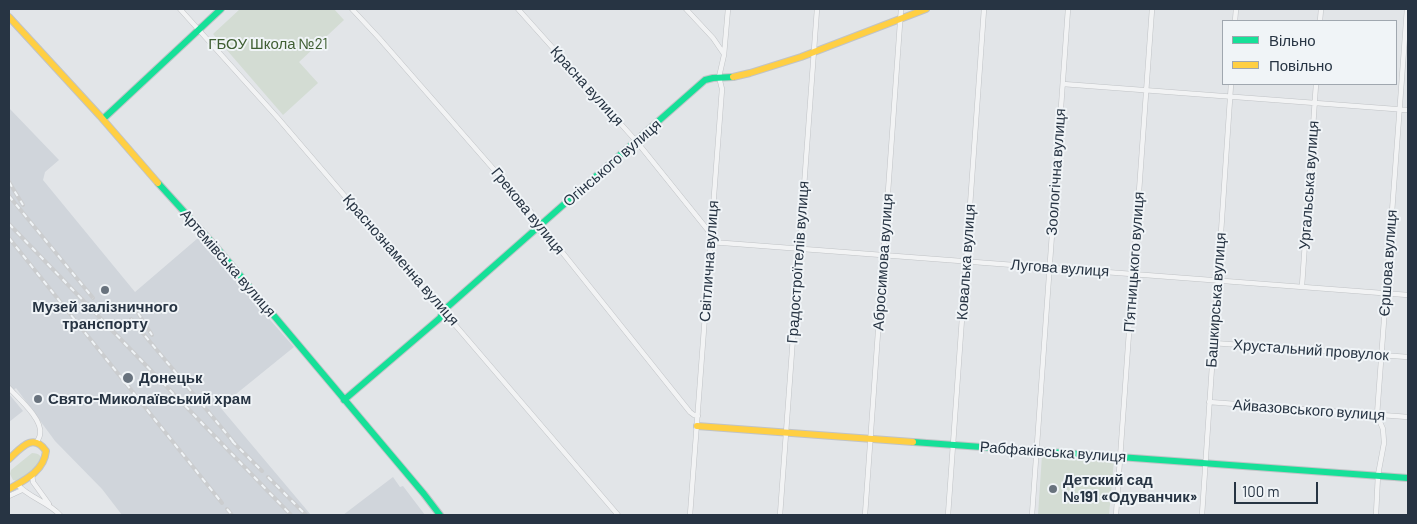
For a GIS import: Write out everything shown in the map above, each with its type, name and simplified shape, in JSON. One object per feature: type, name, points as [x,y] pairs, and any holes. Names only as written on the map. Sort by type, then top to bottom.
[{"type":"street","name":"Краснознаменна вулиця","points":[[180,9],[277,117],[618,515]]},
{"type":"street","points":[[103,120],[221,9]]},
{"type":"street","name":"Грекова вулиця","points":[[352,9],[531,212],[538,228],[558,247],[690,412],[698,416]]},
{"type":"street","name":"Красна вулиця","points":[[518,9],[637,142],[712,234]]},
{"type":"street","points":[[686,9],[713,38],[724,54]]},
{"type":"street","name":"Світлична вулиця","points":[[690,515],[722,89],[719,77],[724,54],[728,9]]},
{"type":"street","name":"Градостроїтелiв вулиця","points":[[780,515],[817,9]]},
{"type":"street","name":"Абросимова вулиця","points":[[865,515],[900,9]]},
{"type":"street","name":"Огінського вулиця","points":[[344,400],[440,318],[444,310],[706,80],[743,75],[814,53],[926,9]]},
{"type":"street","name":"Ковалька вулиця","points":[[948,515],[984,9]]},
{"type":"street","name":"Зоологічна вулиця","points":[[1032,515],[1068,9]]},
{"type":"street","name":"П’ятницького вулиця","points":[[1116,515],[1152,9]]},
{"type":"street","name":"Єршова вулиця","points":[[1376,515],[1378,475],[1384,443],[1383,429],[1377,415],[1406,9]]},
{"type":"street","name":"Артемівська вулиця","points":[[9,17],[227,259],[440,515]]},
{"type":"street","points":[[1063,84],[1408,110]]},
{"type":"street","name":"Башкирська вулиця","points":[[1202,515],[1231,85]]},
{"type":"street","name":"Ургальська вулиця","points":[[1302,286],[1316,85]]},
{"type":"street","name":"Лугова вулиця","points":[[711,242],[1408,295]]},
{"type":"street","name":"Хрустальний провулок","points":[[1213,343],[1408,357]]},
{"type":"street","points":[[9,388],[24,403],[38,422],[41,434],[37,442]]},
{"type":"street","name":"Айвазовського вулиця","points":[[1209,402],[1408,417]]},
{"type":"street","name":"Рабфаківська вулиця","points":[[697,426],[1408,478]]},
{"type":"street","points":[[9,459],[30,442],[37,442],[45,447],[46,456],[44,461],[32,474],[9,489]]},
{"type":"street","points":[[32,474],[33,482],[60,515]]},
{"type":"street","points":[[9,480],[17,484],[22,490],[50,505]]},
{"type":"street","points":[[9,496],[22,490]]},
{"type":"shaded area","points":[[9,108],[59,160],[45,172],[43,180],[135,292],[198,238],[294,347],[220,407],[311,515],[122,515],[102,489],[55,441],[16,388],[9,394]]},
{"type":"shaded area","points":[[9,394],[23,411],[9,422]]},
{"type":"shaded area","points":[[393,477],[400,487],[403,486],[425,515],[343,515]]},
{"type":"green space","name":"ГБОУ Школа №21","points":[[240,9],[334,9],[344,20],[299,62],[318,83],[283,115],[213,34]]},
{"type":"green space","points":[[32,453],[39,454],[40,462],[26,477],[17,481],[13,480],[10,474],[11,470]]},
{"type":"green space","points":[[1042,455],[1114,460],[1109,515],[1038,515]]},
{"type":"railway","points":[[9,182],[23,205]]},
{"type":"railway","points":[[9,196],[93,298]]},
{"type":"railway","points":[[9,224],[291,515]]},
{"type":"railway","points":[[9,238],[222,503]]},
{"type":"railway","points":[[138,313],[152,335]]},
{"type":"railway","points":[[131,319],[236,445]]},
{"type":"railway","points":[[232,441],[262,471]]},
{"type":"railway","points":[[268,477],[306,515]]},
{"type":"railway","points":[[227,509],[232,515]]},
{"type":"traffic: fast","points":[[103,119],[221,9]]},
{"type":"traffic: fast","points":[[344,400],[440,318],[444,310],[705,80],[733,77]]},
{"type":"traffic: fast","points":[[158,183],[217,248],[440,515]]},
{"type":"traffic: fast","points":[[913,442],[1408,478]]},
{"type":"traffic: slow","points":[[733,77],[801,57],[926,9]]},
{"type":"traffic: slow","points":[[9,17],[100,116],[158,183]]},
{"type":"traffic: slow","points":[[697,426],[913,442]]},
{"type":"traffic: slow","points":[[9,459],[32,442],[41,445],[46,451],[42,464],[38,469],[9,489]]},
{"type":"place","name":"Музей залізничного транспорту","points":[[105,290]]},
{"type":"place","name":"Донецьк","points":[[128,378]]},
{"type":"place","name":"Свято-Миколаївський храм","points":[[38,399]]},
{"type":"place","name":"Детский сад №191 «Одуванчик»","points":[[1053,489]]}]
